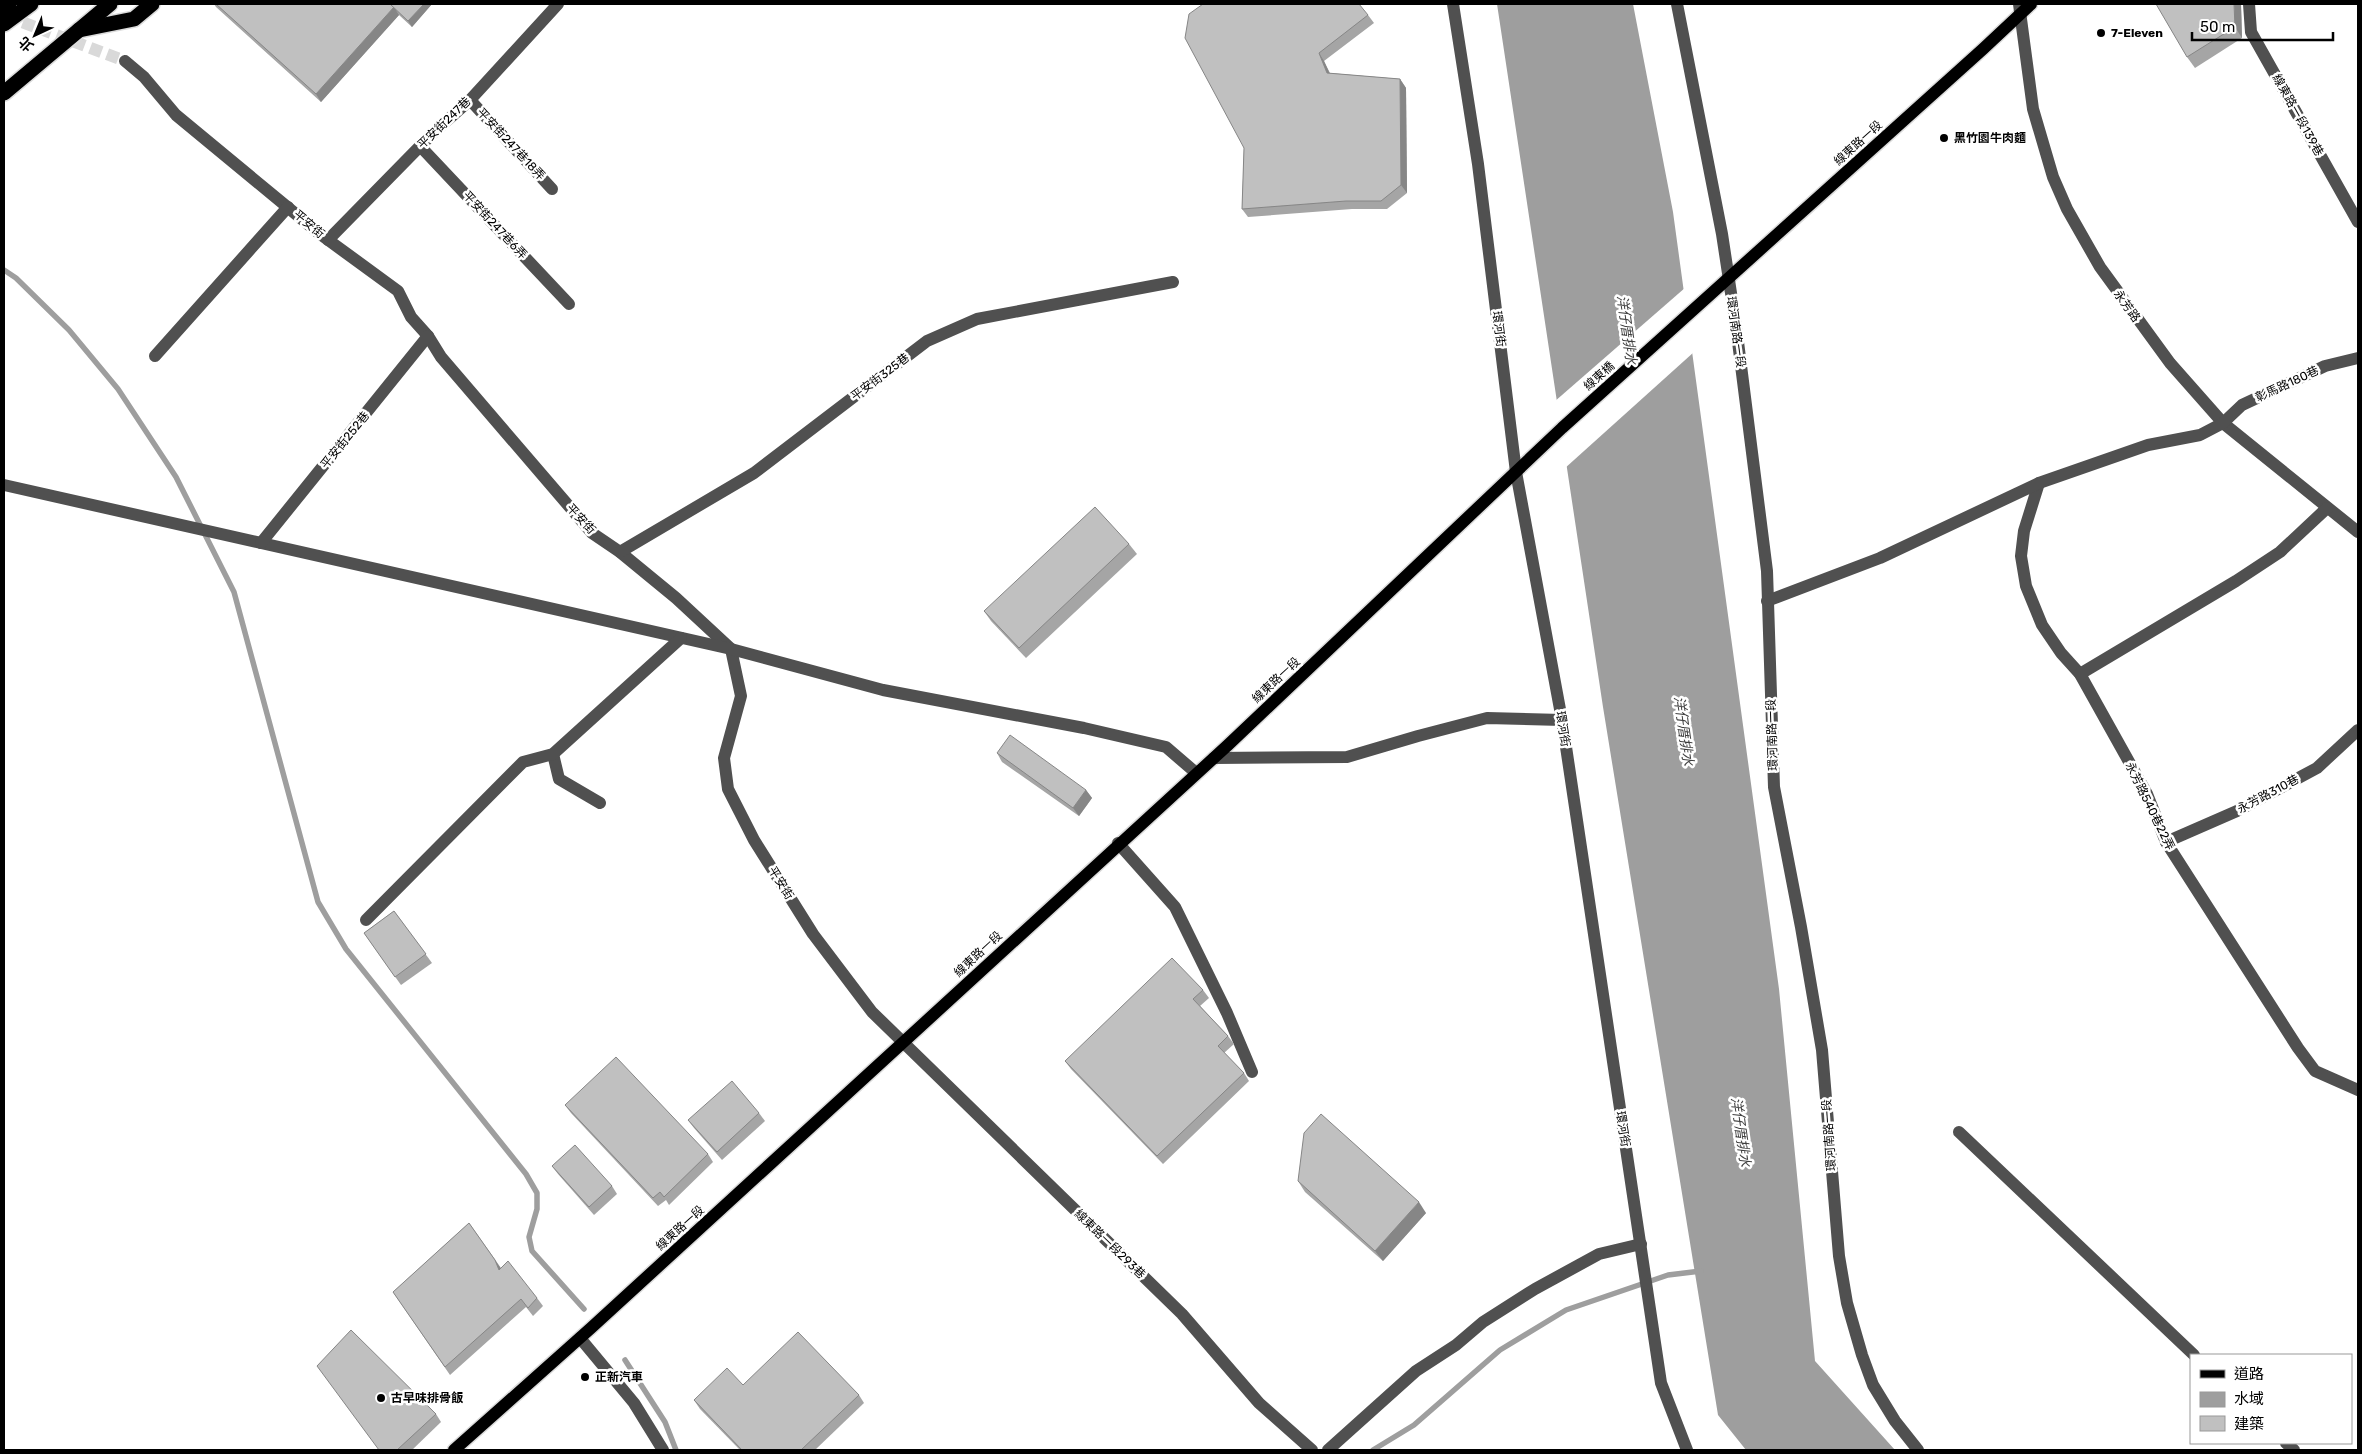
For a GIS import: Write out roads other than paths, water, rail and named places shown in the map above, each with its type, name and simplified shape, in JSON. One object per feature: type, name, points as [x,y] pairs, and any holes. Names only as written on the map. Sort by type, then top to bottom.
[{"type":"highway","points":[[4,14],[9,4]]},
{"type":"highway","points":[[4,24],[31,4]]},
{"type":"highway","points":[[4,93],[110,4]]},
{"type":"highway","points":[[78,30],[134,18],[152,4]]},
{"type":"main road","name":"線東路一段","points":[[1701,301],[2020,9],[2031,4]]},
{"type":"main road","name":"線東橋","points":[[1516,472],[1701,301]]},
{"type":"main road","name":"線東路一段","points":[[454,1450],[580,1338],[1195,772],[1214,758],[1516,472]]},
{"type":"street","name":"平安街247巷","points":[[328,240],[420,146],[470,100],[558,4]]},
{"type":"street","name":"環河街","points":[[1452,4],[1478,164],[1516,472],[1562,720],[1661,1383],[1687,1450]]},
{"type":"street","name":"環河南路一段","points":[[1677,4],[1722,234],[1736,326],[1767,571],[1774,787],[1822,1050],[1839,1256],[1847,1303],[1873,1385],[1895,1421],[1918,1450]]},
{"type":"street","name":"線東路一段139巷","points":[[2249,4],[2251,32],[2358,222]]},
{"type":"street","name":"永芳路","points":[[2020,9],[2033,109],[2053,177],[2067,209],[2100,268],[2126,306],[2170,363],[2223,423],[2358,532]]},
{"type":"street","name":"平安街","points":[[125,61],[144,77],[176,115],[328,240],[398,291],[411,317],[428,336],[441,357],[592,533],[620,552],[710,627],[731,649],[741,696],[724,758],[728,789],[754,840],[813,934],[872,1012],[902,1042]]},
{"type":"street","name":"平安街247巷18弄","points":[[470,100],[552,188]]},
{"type":"street","name":"平安街247巷6弄","points":[[420,146],[569,304]]},
{"type":"street","points":[[155,356],[288,207]]},
{"type":"street","name":"平安街325巷","points":[[620,552],[754,473],[927,341],[978,319],[1173,282]]},
{"type":"street","name":"平安街252巷","points":[[261,543],[428,336]]},
{"type":"street","name":"彰馬路180巷","points":[[1767,601],[1880,558],[2039,483],[2148,444],[2200,435],[2223,423],[2242,405],[2325,366],[2358,358]]},
{"type":"street","name":"永芳路540巷22弄","points":[[2039,483],[2024,531],[2021,556],[2026,586],[2042,625],[2061,653],[2080,674],[2147,794],[2166,842],[2298,1048],[2315,1071],[2358,1090]]},
{"type":"street","points":[[4,485],[731,649],[883,690],[1084,728],[1166,747],[1195,772]]},
{"type":"street","points":[[2080,674],[2236,581],[2280,552],[2327,508]]},
{"type":"street","points":[[366,920],[523,762],[553,754],[681,638]]},
{"type":"street","points":[[1214,758],[1347,757],[1487,718],[1562,720]]},
{"type":"street","name":"永芳路310巷","points":[[2166,842],[2237,811],[2317,768],[2358,730]]},
{"type":"street","points":[[553,754],[559,779],[600,802]]},
{"type":"street","points":[[1118,843],[1175,907],[1227,1013],[1252,1072]]},
{"type":"street","name":"線東路一段293巷","points":[[902,1042],[1182,1314],[1259,1403],[1312,1450]]},
{"type":"street","points":[[1959,1132],[2193,1354]]},
{"type":"street","points":[[1328,1450],[1416,1371],[1456,1345],[1483,1322],[1535,1289],[1599,1254],[1641,1244]]},
{"type":"street","points":[[580,1338],[634,1403],[663,1450]]},
{"type":"water","name":"洋仔厝排水","points":[[1497,4],[1633,4],[1673,212],[1779,989],[1815,1361],[1895,1450],[1746,1450],[1718,1415],[1603,707]]},
{"type":"waterway","points":[[4,270],[16,278],[69,330],[118,389],[176,477],[234,592],[318,902],[346,949],[526,1174],[537,1193],[537,1209],[529,1237],[532,1251],[584,1309]]},
{"type":"waterway","points":[[1373,1450],[1414,1425],[1500,1350],[1566,1310],[1668,1275],[1701,1271]]},
{"type":"waterway","points":[[625,1360],[665,1422],[676,1450]]},
{"type":"tunnel","points":[[6,16],[125,61]]},
{"type":"place","name":"7-Eleven","points":[[2101,33]]},
{"type":"place","name":"黑竹園牛肉麵","points":[[1944,138]]},
{"type":"place","name":"正新汽車","points":[[585,1377]]},
{"type":"place","name":"古早味排骨飯","points":[[381,1398]]}]
